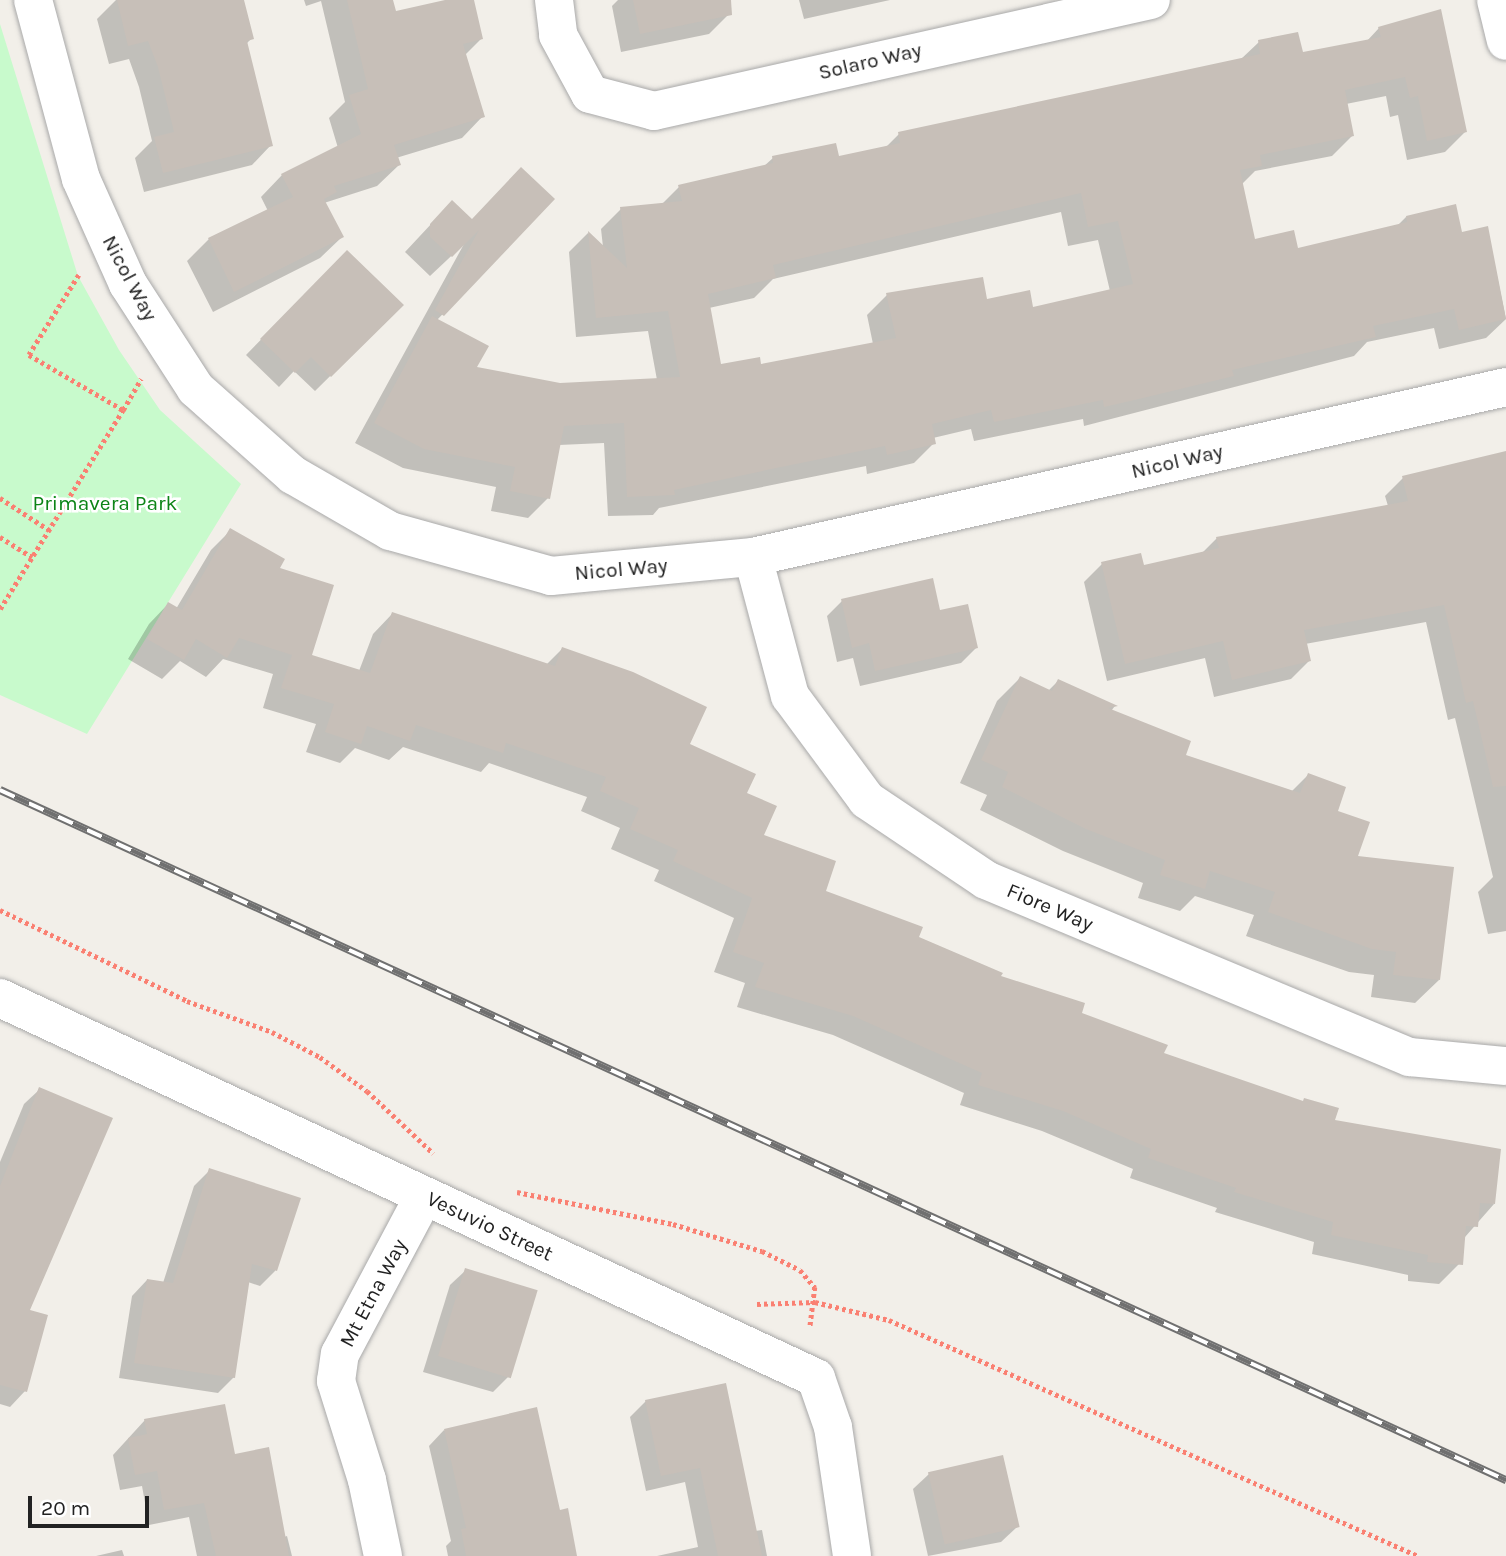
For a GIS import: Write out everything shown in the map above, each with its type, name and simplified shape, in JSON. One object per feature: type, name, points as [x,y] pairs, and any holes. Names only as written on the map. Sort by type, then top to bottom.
[{"type":"street","name":"Nicol Way","points":[[33,0],[81,178],[128,284],[196,389],[293,475],[390,531],[551,576],[753,557],[1506,387]]},
{"type":"street","name":"Solaro Way","points":[[554,0],[558,35],[590,94],[654,111],[1028,12],[1151,0]]},
{"type":"street","points":[[1496,0],[1506,41]]},
{"type":"street","name":"Fiore Way","points":[[753,557],[790,695],[867,800],[986,880],[1398,1052],[1506,1066]]},
{"type":"street","name":"Vesuvio Street","points":[[1,1002],[816,1378],[833,1427],[852,1556]]},
{"type":"street","name":"Mt Etna Way","points":[[383,1556],[367,1480],[336,1381],[340,1354],[424,1196]]},
{"type":"path","points":[[83,268],[29,355],[123,410]]},
{"type":"path","points":[[0,609],[145,372]]},
{"type":"path","points":[[0,498],[49,530]]},
{"type":"path","points":[[0,537],[32,557]]},
{"type":"path","points":[[0,910],[118,964],[187,1002],[272,1032],[320,1056],[368,1091],[436,1156]]},
{"type":"path","points":[[510,1191],[661,1221],[762,1251],[800,1270],[815,1287],[810,1328]]},
{"type":"path","points":[[757,1304],[815,1302],[889,1320],[1418,1556]]},
{"type":"green space","name":"Primavera Park","points":[[0,24],[78,276],[119,350],[160,410],[241,484],[87,734],[0,695]]},
{"type":"building","points":[[117,0],[244,0],[254,39],[247,41],[273,146],[163,173],[154,137],[174,132],[158,67],[148,41],[128,46]]},
{"type":"building","points":[[347,0],[393,0],[396,11],[445,0],[474,0],[483,39],[463,44],[485,117],[394,145],[401,165],[334,186],[337,192],[324,199],[344,237],[234,292],[208,238],[293,197],[281,174],[361,134],[349,95],[368,89]]},
{"type":"building","points":[[633,0],[731,0],[732,15],[640,34]]},
{"type":"building","points":[[1441,9],[1467,132],[1427,141],[1418,96],[1410,98],[1405,77],[1345,90],[1354,136],[1260,155],[1262,166],[1240,170],[1255,239],[1294,230],[1298,248],[1407,222],[1406,216],[1456,204],[1462,232],[1488,226],[1506,319],[1459,330],[1454,309],[1373,326],[1376,337],[1232,370],[1234,376],[1104,407],[1103,400],[994,422],[991,410],[932,424],[936,444],[887,455],[885,446],[674,490],[675,495],[627,497],[624,423],[564,426],[550,499],[510,491],[515,467],[424,449],[374,423],[432,316],[489,346],[477,367],[560,383],[680,377],[668,311],[596,318],[588,231],[627,268],[620,207],[682,201],[678,185],[773,163],[772,156],[836,143],[839,156],[900,143],[898,132],[1260,54],[1258,40],[1298,32],[1303,52],[1381,37],[1378,27]],"holes":[[[1081,193],[1088,227],[1118,221],[1133,284],[1033,307],[1030,290],[987,299],[983,277],[886,293],[896,338],[761,364],[760,357],[721,364],[708,294],[776,278],[773,265]]]},
{"type":"building","points":[[521,167],[555,199],[444,316],[435,310],[479,230],[452,257],[430,237],[430,224],[452,200],[472,219]]},
{"type":"building","points":[[347,250],[404,305],[331,377],[311,357],[295,373],[260,339]]},
{"type":"building","points":[[1506,451],[1506,786],[1493,787],[1473,701],[1466,703],[1444,605],[1304,630],[1311,661],[1232,680],[1223,641],[1125,664],[1101,562],[1141,553],[1144,565],[1219,548],[1216,537],[1408,501],[1402,476]]},
{"type":"building","points":[[230,528],[285,559],[280,568],[334,585],[312,655],[370,673],[392,612],[555,666],[562,647],[633,672],[707,707],[690,744],[756,774],[747,793],[777,806],[764,835],[836,861],[826,891],[923,927],[919,937],[1003,973],[1001,976],[1085,1003],[1082,1013],[1168,1045],[1164,1053],[1303,1101],[1304,1098],[1339,1108],[1335,1120],[1501,1149],[1495,1204],[1480,1203],[1478,1227],[1466,1226],[1463,1265],[1427,1262],[1428,1255],[1331,1235],[1333,1222],[1234,1192],[1236,1188],[1148,1158],[1151,1149],[1063,1111],[978,1085],[982,1073],[853,1016],[755,987],[764,963],[733,952],[752,898],[673,861],[678,850],[630,829],[639,808],[600,791],[606,777],[506,743],[503,753],[416,725],[410,741],[367,726],[361,744],[325,732],[334,704],[281,688],[292,655],[239,638],[227,658],[196,639],[184,660],[147,639],[168,602],[182,610]]},
{"type":"building","points":[[933,578],[940,610],[968,604],[978,648],[875,671],[869,643],[852,648],[841,599]]},
{"type":"building","points":[[1020,676],[1052,691],[1058,679],[1118,706],[1108,708],[1191,741],[1186,755],[1300,793],[1308,773],[1346,787],[1338,811],[1370,822],[1358,856],[1454,867],[1440,980],[1393,975],[1396,952],[1372,949],[1268,912],[1275,892],[1210,871],[1205,889],[1160,875],[1165,860],[1086,829],[1002,787],[1008,772],[981,760]]},
{"type":"building","points":[[39,1087],[113,1118],[30,1310],[48,1315],[27,1392],[0,1385],[0,1186]]},
{"type":"building","points":[[209,1168],[301,1198],[277,1271],[252,1264],[235,1378],[134,1363],[147,1279],[173,1283]]},
{"type":"building","points":[[465,1268],[538,1290],[511,1378],[438,1356]]},
{"type":"building","points":[[726,1383],[762,1556],[718,1556],[700,1468],[661,1476],[645,1400]]},
{"type":"building","points":[[225,1404],[235,1454],[269,1447],[289,1556],[216,1556],[204,1503],[164,1510],[157,1471],[135,1475],[128,1438],[147,1434],[144,1419]]},
{"type":"building","points":[[537,1407],[560,1510],[568,1508],[577,1556],[466,1556],[461,1529],[466,1528],[444,1429]]},
{"type":"building","points":[[1003,1455],[1020,1527],[945,1544],[928,1472]]},
{"type":"railway","points":[[0,790],[1506,1480]]}]
